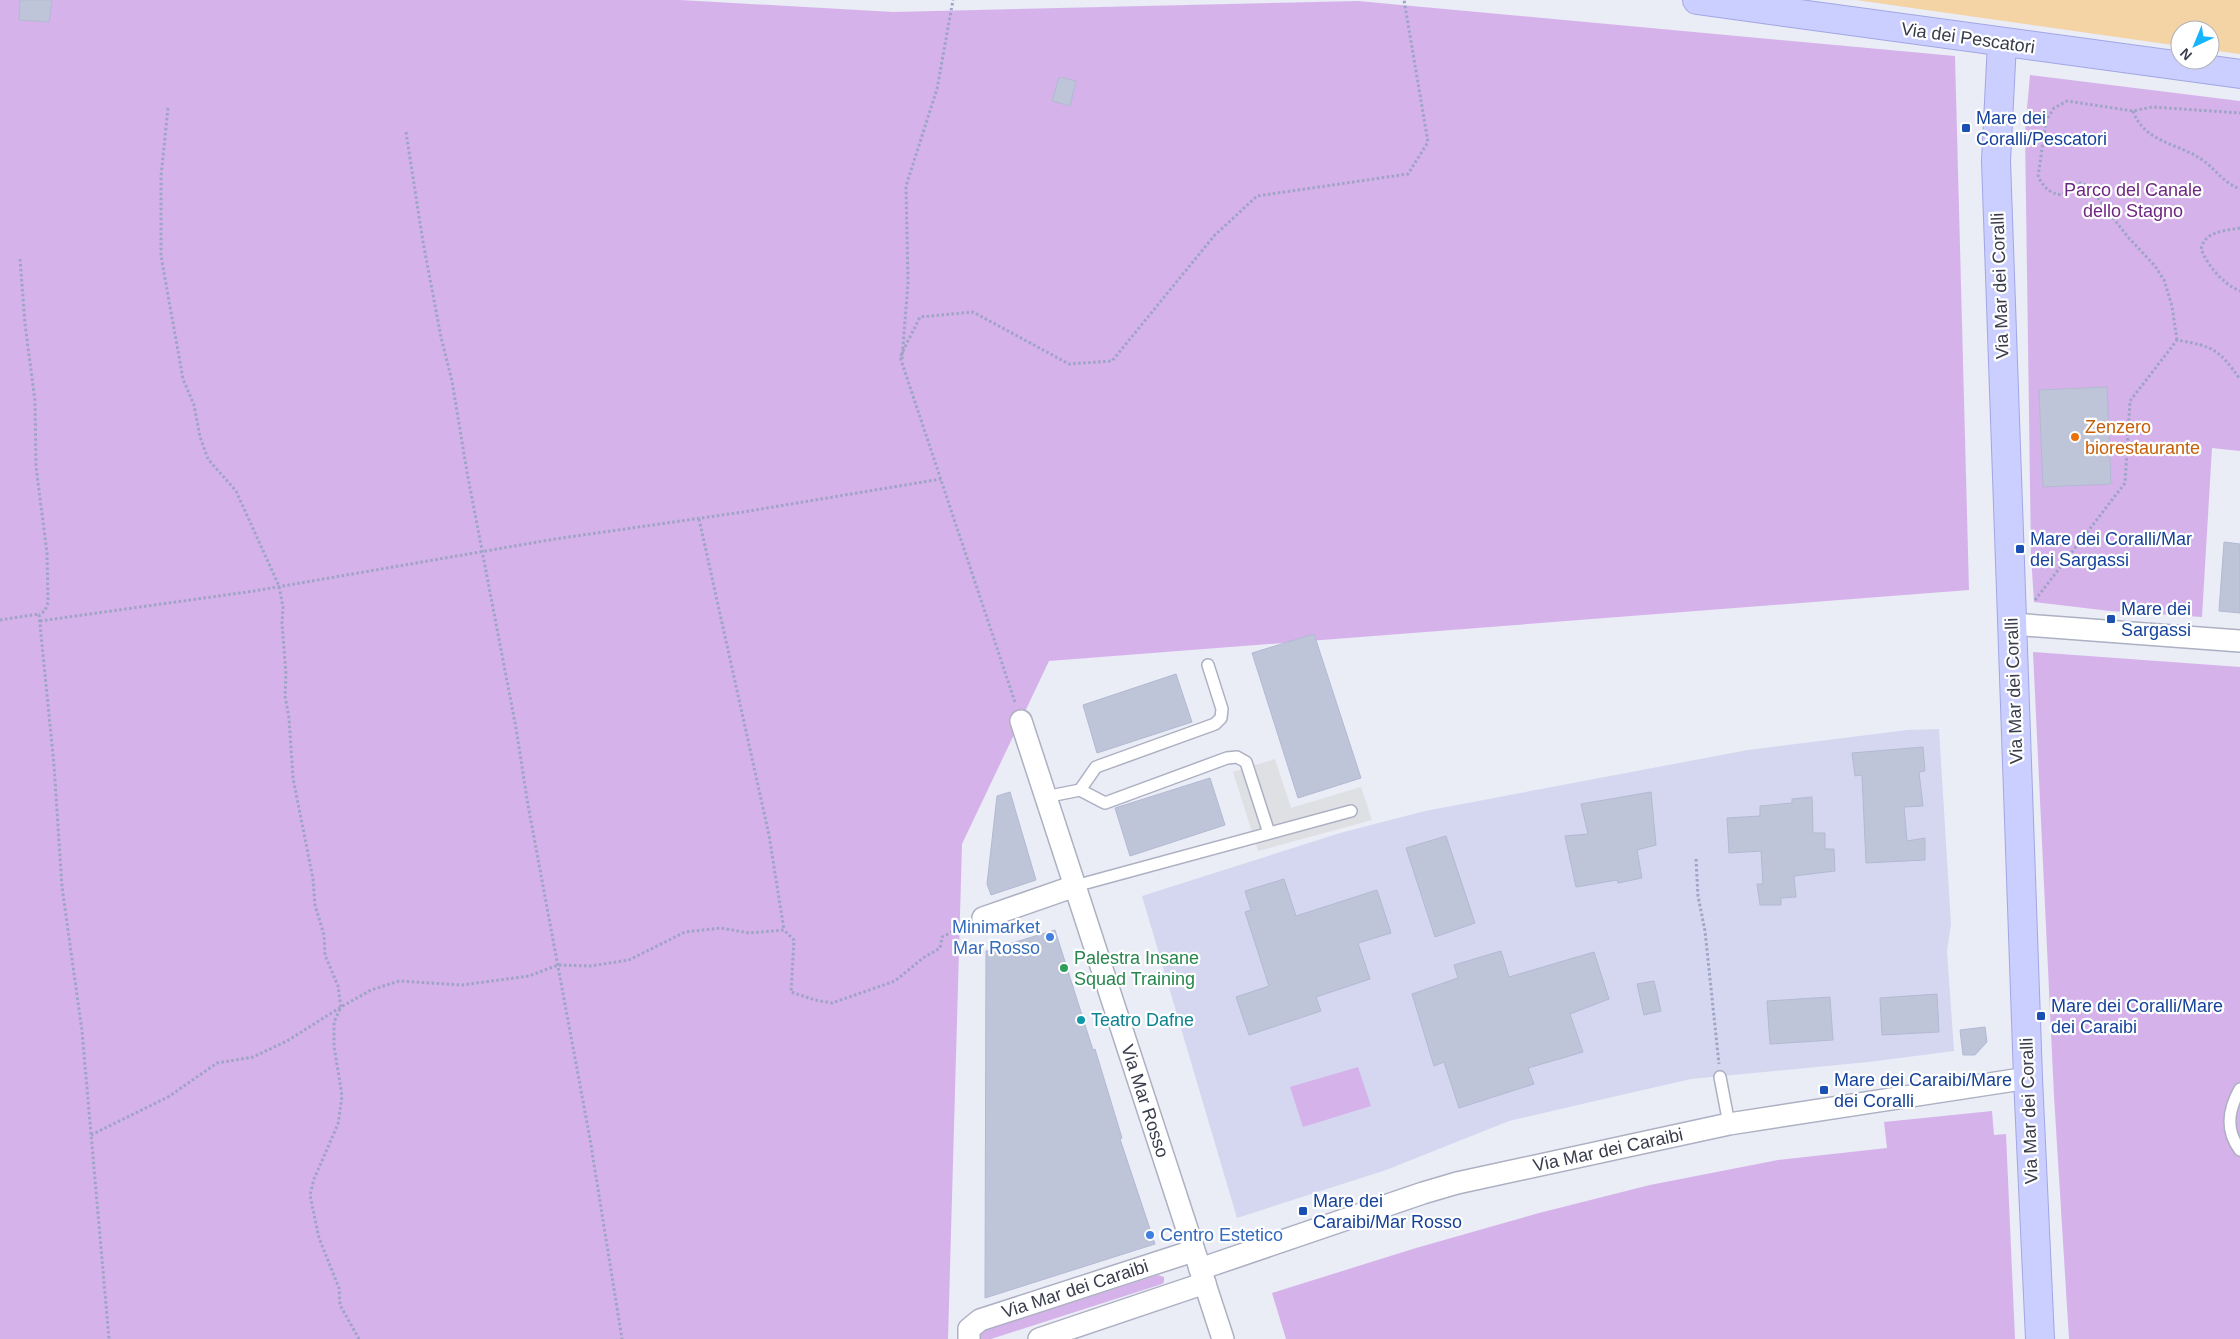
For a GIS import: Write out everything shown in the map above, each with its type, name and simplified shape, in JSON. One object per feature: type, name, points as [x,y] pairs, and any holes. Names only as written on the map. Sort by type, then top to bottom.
[{"type":"street","name":"Via dei Pescatori","points":[[1697,0],[2240,74]]},
{"type":"street","name":"Via Mar dei Coralli","points":[[2002,43],[1996,161],[2014,624],[2028,1078],[2040,1339]]},
{"type":"street","points":[[2014,624],[2240,641]]},
{"type":"street","name":"Via Mar Rosso","points":[[1021,721],[1223,1339]]},
{"type":"street","points":[[983,918],[1075,886]]},
{"type":"street","name":"Via Mar dei Caraibi","points":[[969,1339],[969,1329],[980,1320],[1199,1268],[1444,1186],[1729,1124],[2028,1078]]},
{"type":"street","name":"Via Mar dei Caraibi","points":[[1038,1339],[1199,1268]]},
{"type":"lane","points":[[1080,790],[1096,767],[1215,724],[1221,718],[1222,709],[1208,665]]},
{"type":"lane","points":[[1045,797],[1080,790],[1105,803],[1227,758],[1237,757],[1246,762],[1269,833]]},
{"type":"lane","points":[[1075,886],[1350,811]]},
{"type":"lane","points":[[1720,1077],[1729,1124]]},
{"type":"lane","points":[[2240,1089],[2228,1121],[2233,1141],[2240,1150]]},
{"type":"path","points":[[902,359],[908,283],[906,186],[937,89],[953,0]]},
{"type":"path","points":[[1021,721],[900,357],[920,317],[973,312],[1069,364],[1112,361],[1214,236],[1257,196],[1408,174],[1428,142],[1404,0]]},
{"type":"path","points":[[2014,624],[2125,483],[2130,401],[2177,340],[2172,306],[2164,280],[2155,266],[2127,236],[2090,188],[2085,184],[2076,183],[2066,193],[2058,194],[2047,191],[2038,177],[2046,121],[2054,108],[2067,100],[2134,111],[2152,107],[2240,113]]},
{"type":"path","points":[[168,108],[161,176],[161,256],[184,379],[194,405],[200,437],[208,459],[236,492],[278,586],[283,607],[285,696],[289,718],[293,778],[313,879],[315,905],[324,935],[325,955],[338,986],[341,1007],[334,1022],[334,1038],[342,1096],[338,1124],[314,1179],[310,1195],[319,1238],[339,1288],[340,1305],[359,1339]]},
{"type":"path","points":[[2134,111],[2136,119],[2156,139],[2201,159],[2228,184],[2240,190]]},
{"type":"path","points":[[406,132],[422,242],[452,381],[516,728],[607,1240],[622,1339]]},
{"type":"path","points":[[2240,228],[2214,233],[2202,243],[2201,249],[2217,274],[2230,287],[2240,291]]},
{"type":"path","points":[[0,620],[39,614],[44,611],[48,602],[47,552],[36,467],[35,401],[24,324],[20,259]]},
{"type":"path","points":[[2177,340],[2201,344],[2222,354],[2240,379]]},
{"type":"path","points":[[40,622],[278,586],[482,551],[941,479]]},
{"type":"path","points":[[699,518],[769,835],[784,930],[794,940],[791,992],[815,1000],[832,1003],[863,994],[895,980],[923,958],[940,948],[942,937],[983,918]]},
{"type":"path","points":[[39,614],[54,765],[62,887],[82,1031],[109,1339]]},
{"type":"path","points":[[1696,859],[1698,896],[1705,931],[1720,1077]]},
{"type":"path","points":[[91,1135],[168,1097],[217,1063],[253,1057],[287,1041],[371,990],[399,982],[462,985],[529,976],[558,965],[590,966],[629,960],[685,932],[721,928],[749,933],[784,930]]},
{"type":"shaded area","points":[[1856,0],[2240,0],[2240,54],[2220,51],[2220,20],[2170,20],[2170,45]]},
{"type":"shaded area","points":[[1939,729],[1951,924],[1947,951],[1954,1051],[1868,1062],[1691,1079],[1509,1121],[1386,1170],[1237,1218],[1142,896],[1340,833],[1425,811],[1748,750],[1907,730]]},
{"type":"shaded area","points":[[1275,759],[1291,808],[1361,787],[1372,820],[1258,851],[1233,772]]},
{"type":"green space","points":[[0,0],[680,0],[893,12],[1358,1],[1955,56],[1969,590],[1049,661],[962,844],[948,1339],[0,1339]]},
{"type":"green space","name":"Parco del Canale dello Stagno","points":[[2030,75],[2240,101],[2240,451],[2212,448],[2202,617],[2110,611],[2034,602],[2031,555],[2025,131]]},
{"type":"green space","points":[[2033,652],[2240,667],[2240,1339],[2069,1339],[2054,1096]]},
{"type":"green space","points":[[1358,1067],[1371,1106],[1303,1127],[1290,1087]]},
{"type":"green space","points":[[1992,1111],[1994,1135],[2006,1134],[2015,1339],[1286,1339],[1272,1293],[1416,1248],[1539,1213],[1650,1185],[1778,1160],[1887,1148],[1884,1122]]},
{"type":"green space","points":[[1158,1275],[1164,1277],[1162,1284],[991,1339],[980,1339],[979,1335],[982,1331]]},
{"type":"building","points":[[20,0],[52,0],[49,22],[19,20]]},
{"type":"building","points":[[1059,77],[1076,81],[1070,106],[1052,101]]},
{"type":"building","name":"Zenzero biorestaurante","points":[[2107,387],[2111,484],[2043,487],[2039,390]]},
{"type":"building","points":[[2224,542],[2240,544],[2240,613],[2219,611]]},
{"type":"building","points":[[1314,634],[1361,778],[1298,798],[1252,653]]},
{"type":"building","points":[[1176,674],[1192,722],[1097,753],[1083,705]]},
{"type":"building","points":[[1923,747],[1925,771],[1919,772],[1923,806],[1904,807],[1907,841],[1925,838],[1925,860],[1866,863],[1862,775],[1855,776],[1852,753]]},
{"type":"building","points":[[1210,778],[1225,825],[1130,856],[1115,808]]},
{"type":"building","points":[[1010,792],[1036,880],[991,895],[987,884],[997,796]]},
{"type":"building","points":[[1651,792],[1656,845],[1637,850],[1642,878],[1618,883],[1617,880],[1576,887],[1565,836],[1588,834],[1581,804]]},
{"type":"building","points":[[1812,797],[1813,833],[1825,833],[1825,849],[1834,849],[1835,871],[1794,876],[1796,897],[1781,898],[1781,905],[1760,905],[1757,884],[1763,884],[1761,851],[1729,853],[1727,818],[1760,816],[1760,806],[1792,803],[1792,799]]},
{"type":"building","points":[[1446,836],[1475,923],[1435,937],[1406,848]]},
{"type":"building","points":[[1284,879],[1296,916],[1377,890],[1391,933],[1358,943],[1370,979],[1316,997],[1321,1011],[1249,1035],[1236,997],[1269,986],[1245,912],[1251,910],[1245,891]]},
{"type":"building","points":[[1055,930],[1093,1050],[1095,1049],[1122,1138],[1120,1139],[1155,1244],[985,1298],[986,951]]},
{"type":"building","points":[[1501,951],[1509,977],[1594,952],[1609,999],[1570,1014],[1583,1052],[1528,1068],[1534,1084],[1459,1108],[1444,1062],[1434,1066],[1412,994],[1458,978],[1454,965]]},
{"type":"building","points":[[1654,981],[1661,1011],[1644,1015],[1637,984]]},
{"type":"building","points":[[1937,994],[1939,1032],[1882,1035],[1880,998]]},
{"type":"building","points":[[1830,997],[1833,1040],[1770,1044],[1767,1001]]},
{"type":"building","points":[[1985,1027],[1987,1042],[1975,1055],[1963,1055],[1960,1030]]},
{"type":"place","name":"Mare dei Coralli/Pescatori","points":[[1966,128]]},
{"type":"place","name":"Zenzero biorestaurante","points":[[2075,437]]},
{"type":"place","name":"Mare dei Coralli/Mar dei Sargassi","points":[[2020,549]]},
{"type":"place","name":"Mare dei Sargassi","points":[[2111,619]]},
{"type":"place","name":"Minimarket Mar Rosso","points":[[1050,937]]},
{"type":"place","name":"Palestra Insane Squad Training","points":[[1064,968]]},
{"type":"place","name":"Mare dei Coralli/Mare dei Caraibi","points":[[2041,1016]]},
{"type":"place","name":"Teatro Dafne","points":[[1081,1020]]},
{"type":"place","name":"Mare dei Caraibi/Mare dei Coralli","points":[[1824,1090]]},
{"type":"place","name":"Mare dei Caraibi/Mar Rosso","points":[[1303,1211]]},
{"type":"place","name":"Centro Estetico","points":[[1150,1235]]}]
